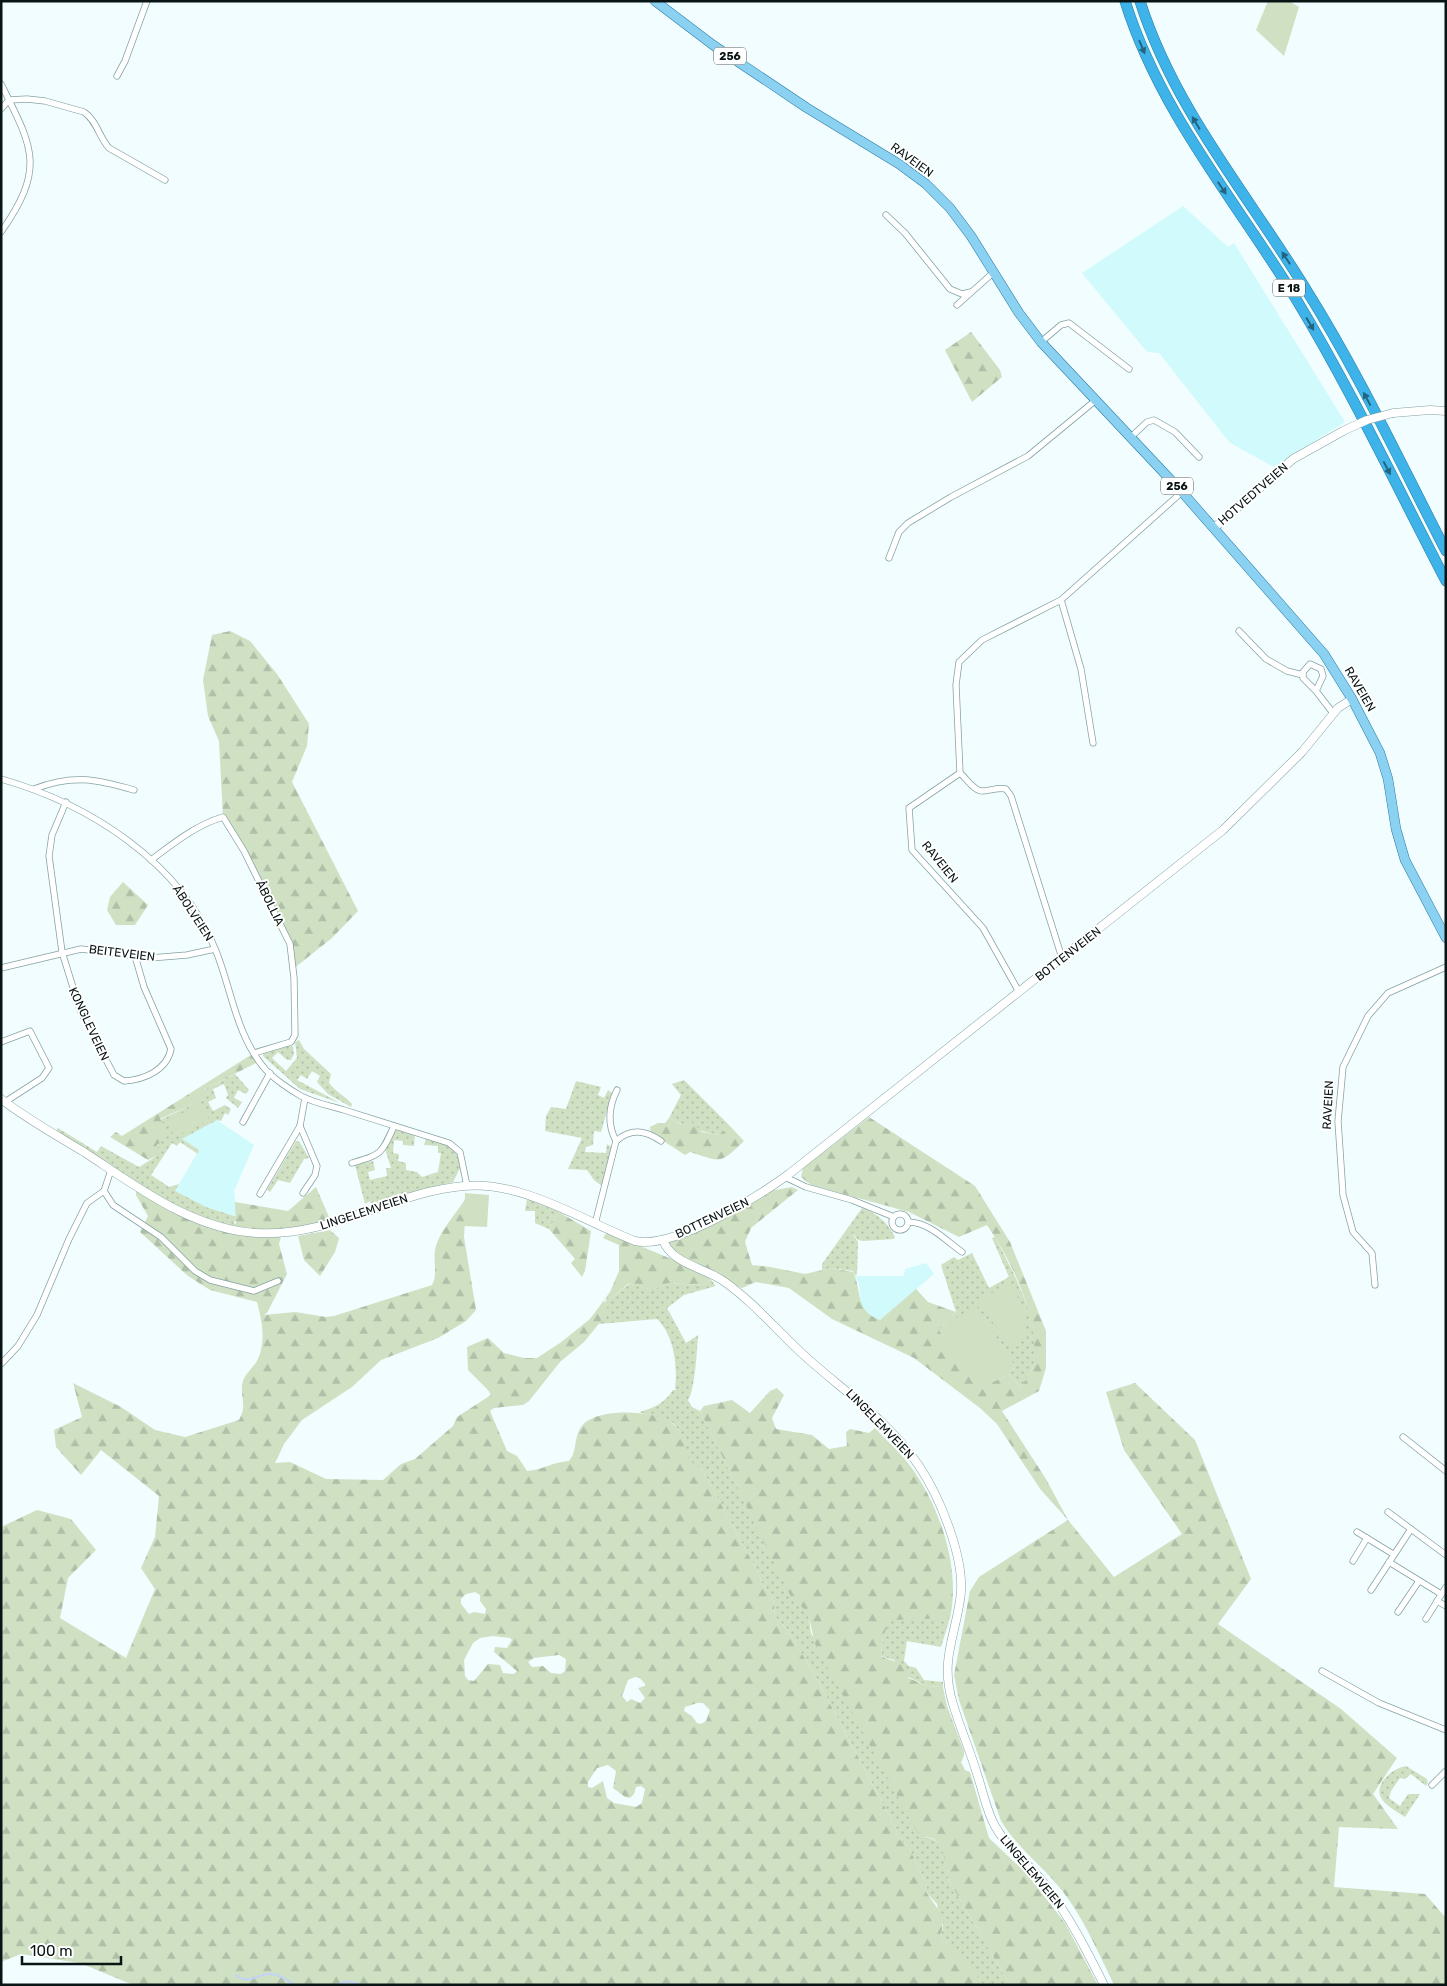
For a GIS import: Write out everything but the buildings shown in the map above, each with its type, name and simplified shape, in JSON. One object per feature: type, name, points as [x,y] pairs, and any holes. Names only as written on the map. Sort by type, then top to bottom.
[{"type":"highway","name":"E 18","points":[[1125,1],[1151,67],[1173,111],[1297,301],[1446,580]]},
{"type":"highway","name":"E 18","points":[[1140,1],[1163,61],[1185,104],[1309,294],[1446,551]]},
{"type":"main road","name":"RAVEIEN","points":[[655,1],[757,75],[807,108],[884,154],[926,184],[950,208],[966,227],[1016,307],[1041,342],[1182,492],[1313,640],[1334,668],[1384,762],[1396,829],[1405,860],[1446,938]]},
{"type":"main road","name":"HOTVEDTVEIEN","points":[[1214,528],[1293,458],[1345,430],[1368,420],[1393,413],[1430,410],[1446,411]]},
{"type":"main road","name":"BOTTENVEIEN","points":[[663,1240],[740,1206],[785,1177],[1238,817],[1302,752],[1333,713],[1352,699]]},
{"type":"main road","name":"LINGELEMVEIEN","points":[[3,1101],[111,1170],[191,1216],[217,1226],[255,1233],[282,1233],[350,1219],[416,1195],[464,1187],[490,1188],[530,1196],[635,1241],[663,1240],[667,1250],[673,1256],[712,1273],[752,1304],[806,1357],[849,1391],[900,1442],[920,1466],[948,1528],[960,1562],[961,1600],[948,1650],[948,1678],[952,1701],[988,1810],[999,1833],[1035,1873],[1066,1915],[1104,1985]]},
{"type":"street","points":[[117,76],[125,61],[147,1]]},
{"type":"street","points":[[1,84],[24,128],[30,164],[29,182],[22,201],[1,232]]},
{"type":"street","points":[[1,109],[9,100],[27,99],[84,112],[90,116],[102,141],[109,148],[165,180]]},
{"type":"street","points":[[886,215],[905,233],[950,289],[962,294],[971,292]]},
{"type":"street","points":[[957,305],[994,272]]},
{"type":"street","points":[[1041,342],[1061,326],[1069,323],[1129,368]]},
{"type":"street","points":[[889,558],[899,532],[908,523],[951,497],[1028,456],[1096,400]]},
{"type":"street","points":[[1131,438],[1147,422],[1154,420],[1176,432],[1199,456]]},
{"type":"street","points":[[1062,958],[1011,796],[1006,789],[1000,787],[983,791],[978,790],[960,773],[956,685],[959,662],[982,640],[1061,600],[1182,492]]},
{"type":"street","points":[[1061,600],[1081,669],[1093,743]]},
{"type":"street","points":[[1239,631],[1266,659],[1287,671],[1303,675]]},
{"type":"street","points":[[1316,691],[1323,676],[1321,669],[1310,664],[1306,667],[1303,675],[1306,682],[1316,691],[1333,713]]},
{"type":"street","name":"RAVEIEN","points":[[960,773],[909,808],[912,850],[983,928],[1019,992]]},
{"type":"street","points":[[34,789],[46,784],[82,778],[134,790]]},
{"type":"street","name":"ÅBOLVEIEN","points":[[1,779],[34,789],[66,802],[102,824],[151,860],[179,889],[215,949],[226,978],[240,1030],[254,1053],[270,1073],[305,1098],[449,1143],[460,1152],[464,1166],[464,1187]]},
{"type":"street","name":"KONGLEVEIEN","points":[[66,802],[52,835],[49,856],[62,952],[80,1010],[114,1075],[124,1081],[148,1076],[160,1068],[170,1056],[171,1049],[144,986],[135,956]]},
{"type":"street","name":"ÅBOLLIA","points":[[151,860],[190,832],[207,822],[223,817],[244,851],[290,944],[294,978],[295,1035],[291,1042],[254,1053]]},
{"type":"street","name":"BEITEVEIEN","points":[[1,968],[62,952],[91,948],[135,956],[176,956],[215,949]]},
{"type":"street","name":"RAVEIEN","points":[[1376,1285],[1372,1253],[1353,1232],[1343,1195],[1338,1121],[1343,1067],[1368,1016],[1388,993],[1446,967]]},
{"type":"street","name":"LINGELEMVEIEN","points":[[1,1042],[30,1031],[49,1068],[42,1078],[3,1101]]},
{"type":"street","points":[[244,1122],[270,1073]]},
{"type":"street","points":[[616,1141],[610,1130],[608,1118],[617,1090]]},
{"type":"street","points":[[260,1194],[300,1126],[305,1098]]},
{"type":"street","points":[[300,1126],[317,1166],[315,1175],[303,1193]]},
{"type":"street","points":[[352,1163],[375,1157],[394,1126]]},
{"type":"street","points":[[595,1224],[616,1141],[624,1134],[640,1131],[651,1134],[661,1141]]},
{"type":"street","points":[[1,1364],[18,1346],[37,1315],[69,1238],[87,1203],[104,1191],[111,1170]]},
{"type":"street","points":[[785,1177],[806,1187],[852,1200],[894,1217],[903,1214],[907,1216],[908,1222],[905,1228],[897,1229],[893,1225],[894,1217]]},
{"type":"street","points":[[104,1191],[113,1205],[161,1237],[195,1271],[210,1280],[254,1291],[278,1281]]},
{"type":"street","points":[[908,1222],[919,1223],[928,1227],[962,1252]]},
{"type":"street","points":[[1403,1436],[1445,1470]]},
{"type":"street","points":[[1388,1512],[1446,1555]]},
{"type":"street","points":[[1371,1590],[1410,1529]]},
{"type":"street","points":[[1357,1532],[1393,1554]]},
{"type":"street","points":[[1353,1561],[1367,1538]]},
{"type":"street","points":[[1389,1562],[1441,1594]]},
{"type":"street","points":[[1398,1612],[1419,1581]]},
{"type":"street","points":[[1426,1619],[1446,1587]]},
{"type":"street","points":[[1437,1601],[1446,1606]]},
{"type":"street","points":[[1322,1671],[1379,1703],[1446,1730]]},
{"type":"street","points":[[1432,1785],[1446,1771]]},
{"type":"shaded area","points":[[1183,206],[1228,247],[1234,243],[1345,422],[1274,467],[1230,443],[1159,353],[1147,352],[1082,273]]},
{"type":"shaded area","points":[[217,1120],[254,1145],[234,1191],[237,1217],[206,1207],[175,1191],[199,1150],[182,1139]]},
{"type":"shaded area","points":[[926,1263],[934,1274],[880,1320],[869,1316],[861,1305],[859,1284],[855,1276],[904,1276],[905,1269]]},
{"type":"green space","points":[[1268,1],[1289,1],[1299,7],[1284,56],[1256,30]]},
{"type":"green space","points":[[971,332],[1000,370],[1002,377],[972,402],[945,350]]},
{"type":"green space","points":[[230,631],[250,641],[277,674],[309,724],[307,746],[292,782],[358,911],[332,938],[293,969],[290,944],[223,817],[219,741],[208,716],[203,680],[212,635]]},
{"type":"green space","points":[[123,882],[148,905],[135,925],[116,925],[107,910],[110,897]]},
{"type":"green space","points":[[299,1040],[304,1049],[331,1074],[329,1083],[352,1104],[351,1107],[328,1094],[317,1082],[320,1076],[312,1071],[307,1079],[301,1075],[297,1080],[340,1103],[300,1089],[263,1056],[263,1053],[287,1045],[293,1046],[294,1054],[291,1060],[287,1060],[278,1052],[272,1058],[286,1071],[297,1058],[295,1042]]},
{"type":"green space","points":[[254,1053],[260,1061],[203,1090],[207,1098],[160,1119],[167,1129],[167,1137],[157,1145],[159,1150],[157,1156],[148,1160],[110,1137],[116,1132],[122,1136]]},
{"type":"green space","points":[[235,1074],[249,1090],[246,1094],[238,1090],[234,1098],[242,1102],[238,1108],[226,1098],[228,1095],[224,1084],[213,1089],[216,1098],[208,1102],[213,1111],[225,1105],[231,1109],[228,1115],[225,1113],[221,1121],[217,1120],[182,1139],[199,1150],[198,1154],[180,1142],[177,1146],[172,1143],[151,1175],[169,1187],[179,1184],[175,1191],[206,1207],[237,1217],[236,1221],[233,1222],[246,1232],[191,1216],[54,1134],[58,1128],[97,1152],[101,1146],[139,1167],[157,1156],[160,1120],[206,1098],[203,1090]]},
{"type":"green space","points":[[684,1080],[729,1125],[720,1135],[681,1124],[669,1118],[681,1095],[672,1084]]},
{"type":"green space","points":[[576,1081],[601,1087],[598,1095],[604,1098],[608,1090],[612,1093],[601,1132],[594,1131],[593,1145],[586,1147],[585,1152],[606,1153],[607,1144],[613,1148],[602,1186],[594,1180],[587,1170],[568,1169],[582,1138],[545,1131],[546,1116],[551,1107],[566,1109]]},
{"type":"green space","points":[[202,1103],[209,1120],[175,1137],[167,1121]]},
{"type":"green space","points":[[869,1117],[975,1186],[1010,1242],[1046,1331],[1046,1368],[1039,1391],[1002,1411],[1046,1479],[1068,1520],[1041,1490],[997,1424],[980,1408],[914,1358],[832,1319],[789,1288],[756,1282],[742,1288],[677,1258],[664,1240],[764,1192],[792,1187],[798,1190],[751,1228],[745,1242],[752,1265],[805,1274],[831,1268],[853,1272],[863,1306],[872,1316],[880,1320],[916,1289],[928,1302],[956,1312],[939,1330],[977,1388],[1009,1375],[1021,1387],[1031,1372],[1034,1363],[1032,1327],[1022,1291],[1006,1256],[987,1225],[959,1237],[909,1212],[811,1185],[801,1177],[803,1168]]},
{"type":"green space","points":[[669,1118],[681,1124],[690,1120],[702,1132],[719,1135],[729,1125],[744,1141],[730,1154],[720,1159],[708,1158],[690,1152],[685,1155],[651,1133],[650,1127],[658,1123],[665,1123]]},
{"type":"green space","points":[[396,1129],[415,1133],[414,1146],[403,1145],[403,1141],[394,1140],[393,1153],[399,1154],[398,1161],[406,1163],[406,1170],[417,1172],[422,1177],[438,1172],[441,1153],[438,1153],[438,1146],[424,1145],[426,1138],[453,1149],[461,1166],[453,1182],[416,1191],[372,1207],[370,1201],[365,1204],[355,1165],[373,1161],[375,1170],[368,1172],[370,1180],[387,1176],[386,1168],[391,1168],[385,1149]]},
{"type":"green space","points":[[296,1141],[299,1141],[309,1158],[304,1159],[290,1183],[278,1180],[270,1192],[267,1190]]},
{"type":"green space","points":[[136,1185],[177,1210],[244,1231],[236,1225],[235,1202],[288,1211],[316,1187],[332,1224],[282,1233],[279,1244],[287,1274],[267,1313],[264,1315],[295,1312],[326,1317],[432,1285],[435,1277],[435,1250],[437,1243],[444,1229],[466,1198],[464,1237],[476,1310],[466,1321],[438,1338],[381,1360],[352,1387],[302,1420],[284,1444],[275,1463],[290,1462],[326,1479],[383,1480],[401,1464],[415,1459],[453,1426],[457,1417],[491,1395],[468,1370],[467,1347],[488,1338],[504,1353],[524,1358],[537,1358],[560,1343],[590,1319],[610,1292],[619,1271],[619,1245],[603,1238],[607,1232],[707,1274],[711,1280],[703,1285],[668,1283],[652,1290],[629,1283],[612,1298],[607,1297],[604,1301],[608,1306],[601,1321],[584,1342],[560,1362],[529,1401],[523,1405],[494,1408],[490,1411],[507,1451],[517,1456],[527,1471],[569,1461],[574,1453],[579,1430],[589,1420],[600,1416],[613,1413],[640,1413],[665,1419],[678,1429],[686,1439],[688,1458],[703,1471],[761,1581],[772,1596],[774,1616],[786,1628],[812,1670],[895,1826],[899,1839],[909,1848],[927,1885],[926,1892],[943,1916],[941,1939],[955,1950],[984,1985],[133,1985],[80,1963],[21,1954],[1,1962],[1,1527],[37,1510],[71,1519],[96,1550],[68,1578],[60,1618],[126,1658],[155,1589],[141,1568],[155,1537],[159,1496],[101,1450],[81,1475],[56,1447],[54,1430],[82,1417],[73,1383],[121,1407],[155,1430],[185,1437],[239,1420],[243,1407],[243,1382],[258,1359],[262,1345],[262,1323],[257,1302],[210,1290],[188,1276],[140,1232],[148,1216],[136,1195]],"holes":[[[475,1592],[480,1595],[480,1601],[486,1609],[485,1614],[474,1612],[469,1614],[461,1604],[461,1599],[466,1594]],[[493,1636],[510,1638],[512,1640],[507,1648],[495,1647],[494,1652],[517,1671],[514,1674],[503,1673],[500,1665],[488,1664],[474,1681],[468,1680],[465,1676],[464,1660],[473,1643],[480,1638]],[[559,1655],[566,1659],[565,1671],[561,1674],[551,1673],[543,1666],[532,1667],[528,1662],[534,1658]],[[635,1677],[640,1678],[645,1684],[645,1686],[638,1688],[645,1698],[640,1703],[631,1699],[627,1702],[622,1696],[628,1680]],[[697,1703],[703,1703],[710,1710],[706,1721],[701,1724],[697,1723],[692,1716],[684,1711],[685,1707]],[[608,1765],[616,1771],[613,1788],[625,1797],[630,1798],[634,1794],[636,1787],[641,1786],[645,1789],[642,1803],[636,1807],[614,1803],[607,1798],[603,1781],[592,1788],[588,1787],[588,1782],[597,1768]]]},
{"type":"green space","points":[[465,1193],[489,1195],[487,1227],[464,1226]]},
{"type":"green space","points":[[527,1199],[559,1212],[549,1229],[535,1223],[535,1211],[525,1211]]},
{"type":"green space","points":[[862,1208],[882,1219],[895,1237],[894,1239],[863,1241],[858,1240],[851,1231],[858,1242],[857,1274],[855,1276],[853,1271],[831,1268],[822,1270],[822,1264]]},
{"type":"green space","points":[[559,1212],[591,1231],[585,1271],[582,1277],[571,1263],[575,1259],[549,1229]]},
{"type":"green space","points":[[330,1230],[339,1238],[335,1252],[320,1276],[304,1260],[298,1236]]},
{"type":"green space","points":[[995,1237],[1018,1282],[1030,1314],[1033,1331],[1035,1347],[1034,1364],[1021,1387],[1009,1375],[1015,1366],[939,1330],[956,1312],[941,1265],[954,1257],[958,1260],[972,1253],[989,1288],[1009,1277],[992,1238]]},
{"type":"green space","points":[[711,1280],[716,1286],[684,1295],[667,1308],[686,1343],[698,1335],[694,1379],[688,1400],[692,1407],[700,1411],[793,1600],[805,1609],[809,1617],[811,1633],[926,1838],[937,1842],[941,1847],[946,1860],[948,1879],[1010,1985],[984,1985],[955,1951],[941,1939],[943,1924],[937,1904],[926,1892],[927,1885],[909,1848],[899,1839],[895,1826],[812,1670],[786,1628],[774,1616],[772,1596],[761,1581],[703,1471],[688,1458],[686,1439],[673,1423],[639,1412],[659,1404],[673,1390],[677,1390],[675,1389],[674,1352],[663,1326],[657,1319],[599,1324],[607,1297],[612,1298],[630,1283],[652,1290],[668,1283],[703,1285]]},
{"type":"green space","points":[[1011,1283],[1024,1311],[1027,1337],[1011,1348],[979,1303],[982,1298]]},
{"type":"green space","points":[[976,1305],[1015,1366],[1009,1375],[977,1389],[939,1330]]},
{"type":"green space","points":[[1135,1383],[1195,1440],[1251,1579],[1218,1624],[1341,1709],[1397,1758],[1373,1794],[1398,1829],[1339,1827],[1334,1887],[1425,1894],[1446,1918],[1446,1985],[1114,1985],[1072,1904],[1015,1840],[1001,1821],[959,1700],[954,1675],[970,1591],[979,1577],[1068,1520],[1114,1577],[1182,1534],[1124,1450],[1106,1392]]},
{"type":"green space","points":[[777,1388],[784,1395],[772,1418],[776,1429],[812,1435],[829,1449],[847,1446],[846,1432],[850,1429],[869,1433],[875,1428],[907,1462],[931,1500],[946,1539],[950,1559],[953,1599],[950,1618],[891,1620],[883,1636],[881,1656],[902,1665],[907,1672],[908,1678],[928,1686],[943,1687],[947,1706],[964,1751],[961,1762],[965,1770],[970,1772],[989,1838],[1027,1874],[1065,1923],[1098,1985],[1010,1985],[948,1879],[946,1862],[939,1844],[931,1838],[919,1836],[816,1646],[807,1614],[799,1604],[793,1601],[700,1411],[704,1406],[732,1400],[750,1413],[770,1391]]},
{"type":"green space","points":[[950,1618],[941,1647],[907,1641],[904,1661],[909,1666],[916,1668],[924,1680],[943,1682],[943,1687],[928,1686],[908,1677],[894,1660],[881,1656],[883,1636],[891,1619]]},
{"type":"green space","points":[[1406,1766],[1427,1779],[1428,1783],[1426,1786],[1411,1774],[1405,1779],[1400,1778],[1391,1791],[1389,1798],[1400,1806],[1408,1794],[1420,1794],[1405,1817],[1381,1798],[1380,1787],[1388,1775]]},
{"type":"waterway","points":[[236,1975],[248,1979],[272,1974],[282,1977],[295,1985]]},
{"type":"waterway","points":[[337,1985],[347,1981],[362,1985]]}]
